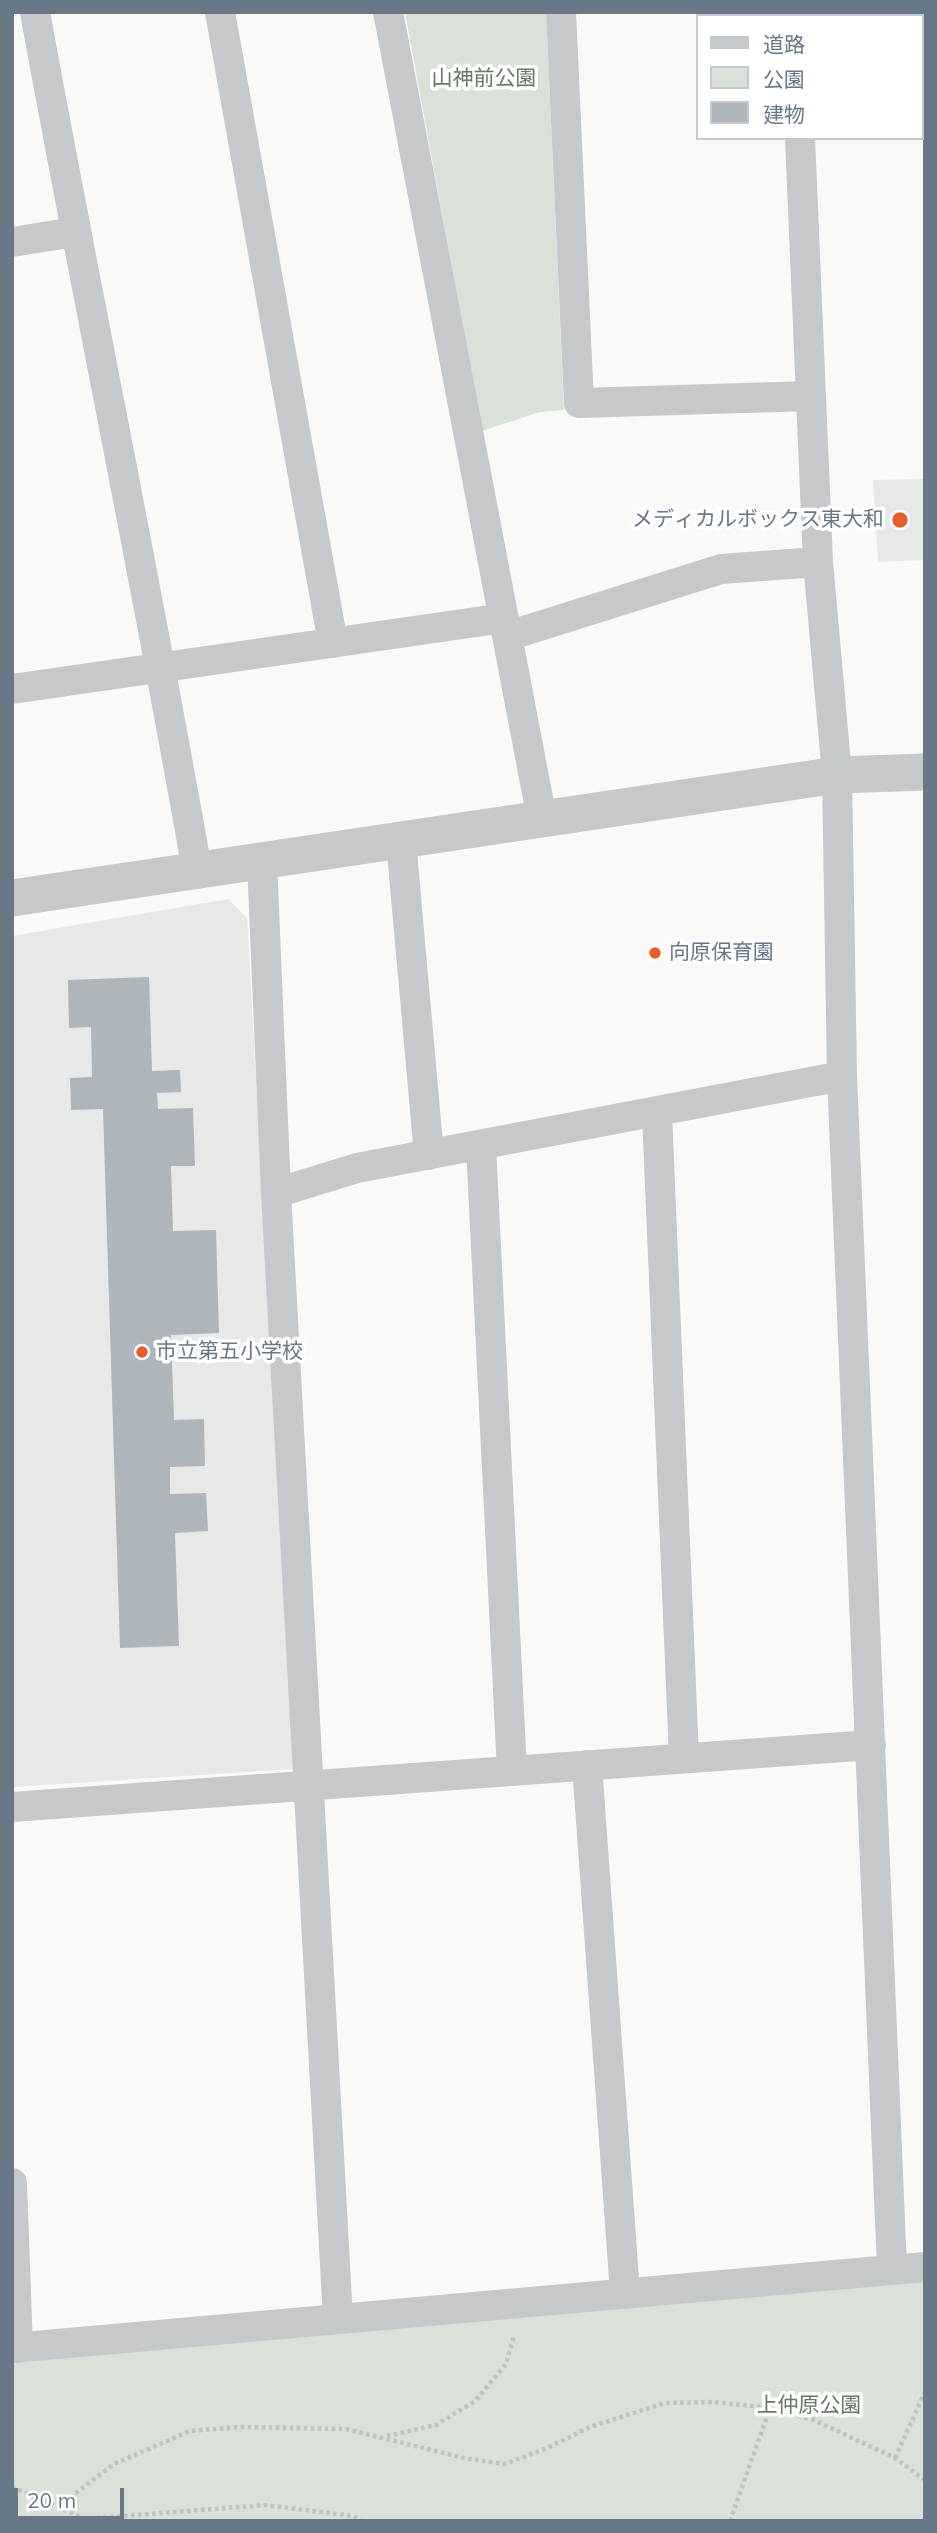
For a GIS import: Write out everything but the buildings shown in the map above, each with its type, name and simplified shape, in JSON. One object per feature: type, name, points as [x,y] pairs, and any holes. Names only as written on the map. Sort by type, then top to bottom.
[{"type":"street","points":[[34,12],[162,668],[197,870]]},
{"type":"street","points":[[220,12],[333,643]]},
{"type":"street","points":[[388,12],[542,819]]},
{"type":"street","points":[[561,12],[579,402],[811,396]]},
{"type":"street","points":[[800,140],[818,562],[837,775],[842,1076],[892,2269]]},
{"type":"street","points":[[12,243],[75,232]]},
{"type":"street","points":[[12,689],[333,643],[506,627],[721,569],[818,562]]},
{"type":"street","points":[[12,898],[837,775],[925,772]]},
{"type":"street","points":[[401,841],[429,1155]]},
{"type":"street","points":[[262,861],[276,1193],[338,2319]]},
{"type":"street","points":[[276,1193],[357,1168],[842,1076]]},
{"type":"street","points":[[657,1113],[684,1758]]},
{"type":"street","points":[[481,1146],[512,1771]]},
{"type":"street","points":[[12,1807],[871,1745]]},
{"type":"street","points":[[587,1765],[625,2293]]},
{"type":"street","points":[[12,2183],[15,2348],[925,2267]]},
{"type":"path","points":[[383,2437],[436,2425],[475,2401],[506,2364],[519,2317],[519,2302]]},
{"type":"path","points":[[895,2458],[925,2392]]},
{"type":"path","points":[[59,2506],[114,2464],[190,2431],[239,2427],[346,2429],[464,2458],[505,2464],[590,2427],[665,2403],[714,2402],[771,2408],[814,2420],[895,2458],[925,2480]]},
{"type":"path","points":[[730,2521],[771,2408]]},
{"type":"path","points":[[12,2487],[85,2519],[265,2505],[353,2516],[362,2521]]},
{"type":"shaded area","name":"メディカルボックス東大和","points":[[925,479],[925,560],[878,562],[873,480]]},
{"type":"shaded area","name":"市立第五小学校","points":[[228,899],[247,918],[294,1769],[12,1787],[12,936]]},
{"type":"green space","name":"山神前公園","points":[[405,12],[546,12],[564,410],[540,412],[482,431]]},
{"type":"green space","name":"上仲原公園","points":[[925,2281],[925,2521],[12,2521],[12,2362]]},
{"type":"place","name":"メディカルボックス東大和","points":[[900,520]]},
{"type":"place","name":"向原保育園","points":[[655,953]]},
{"type":"place","name":"市立第五小学校","points":[[142,1352]]}]
